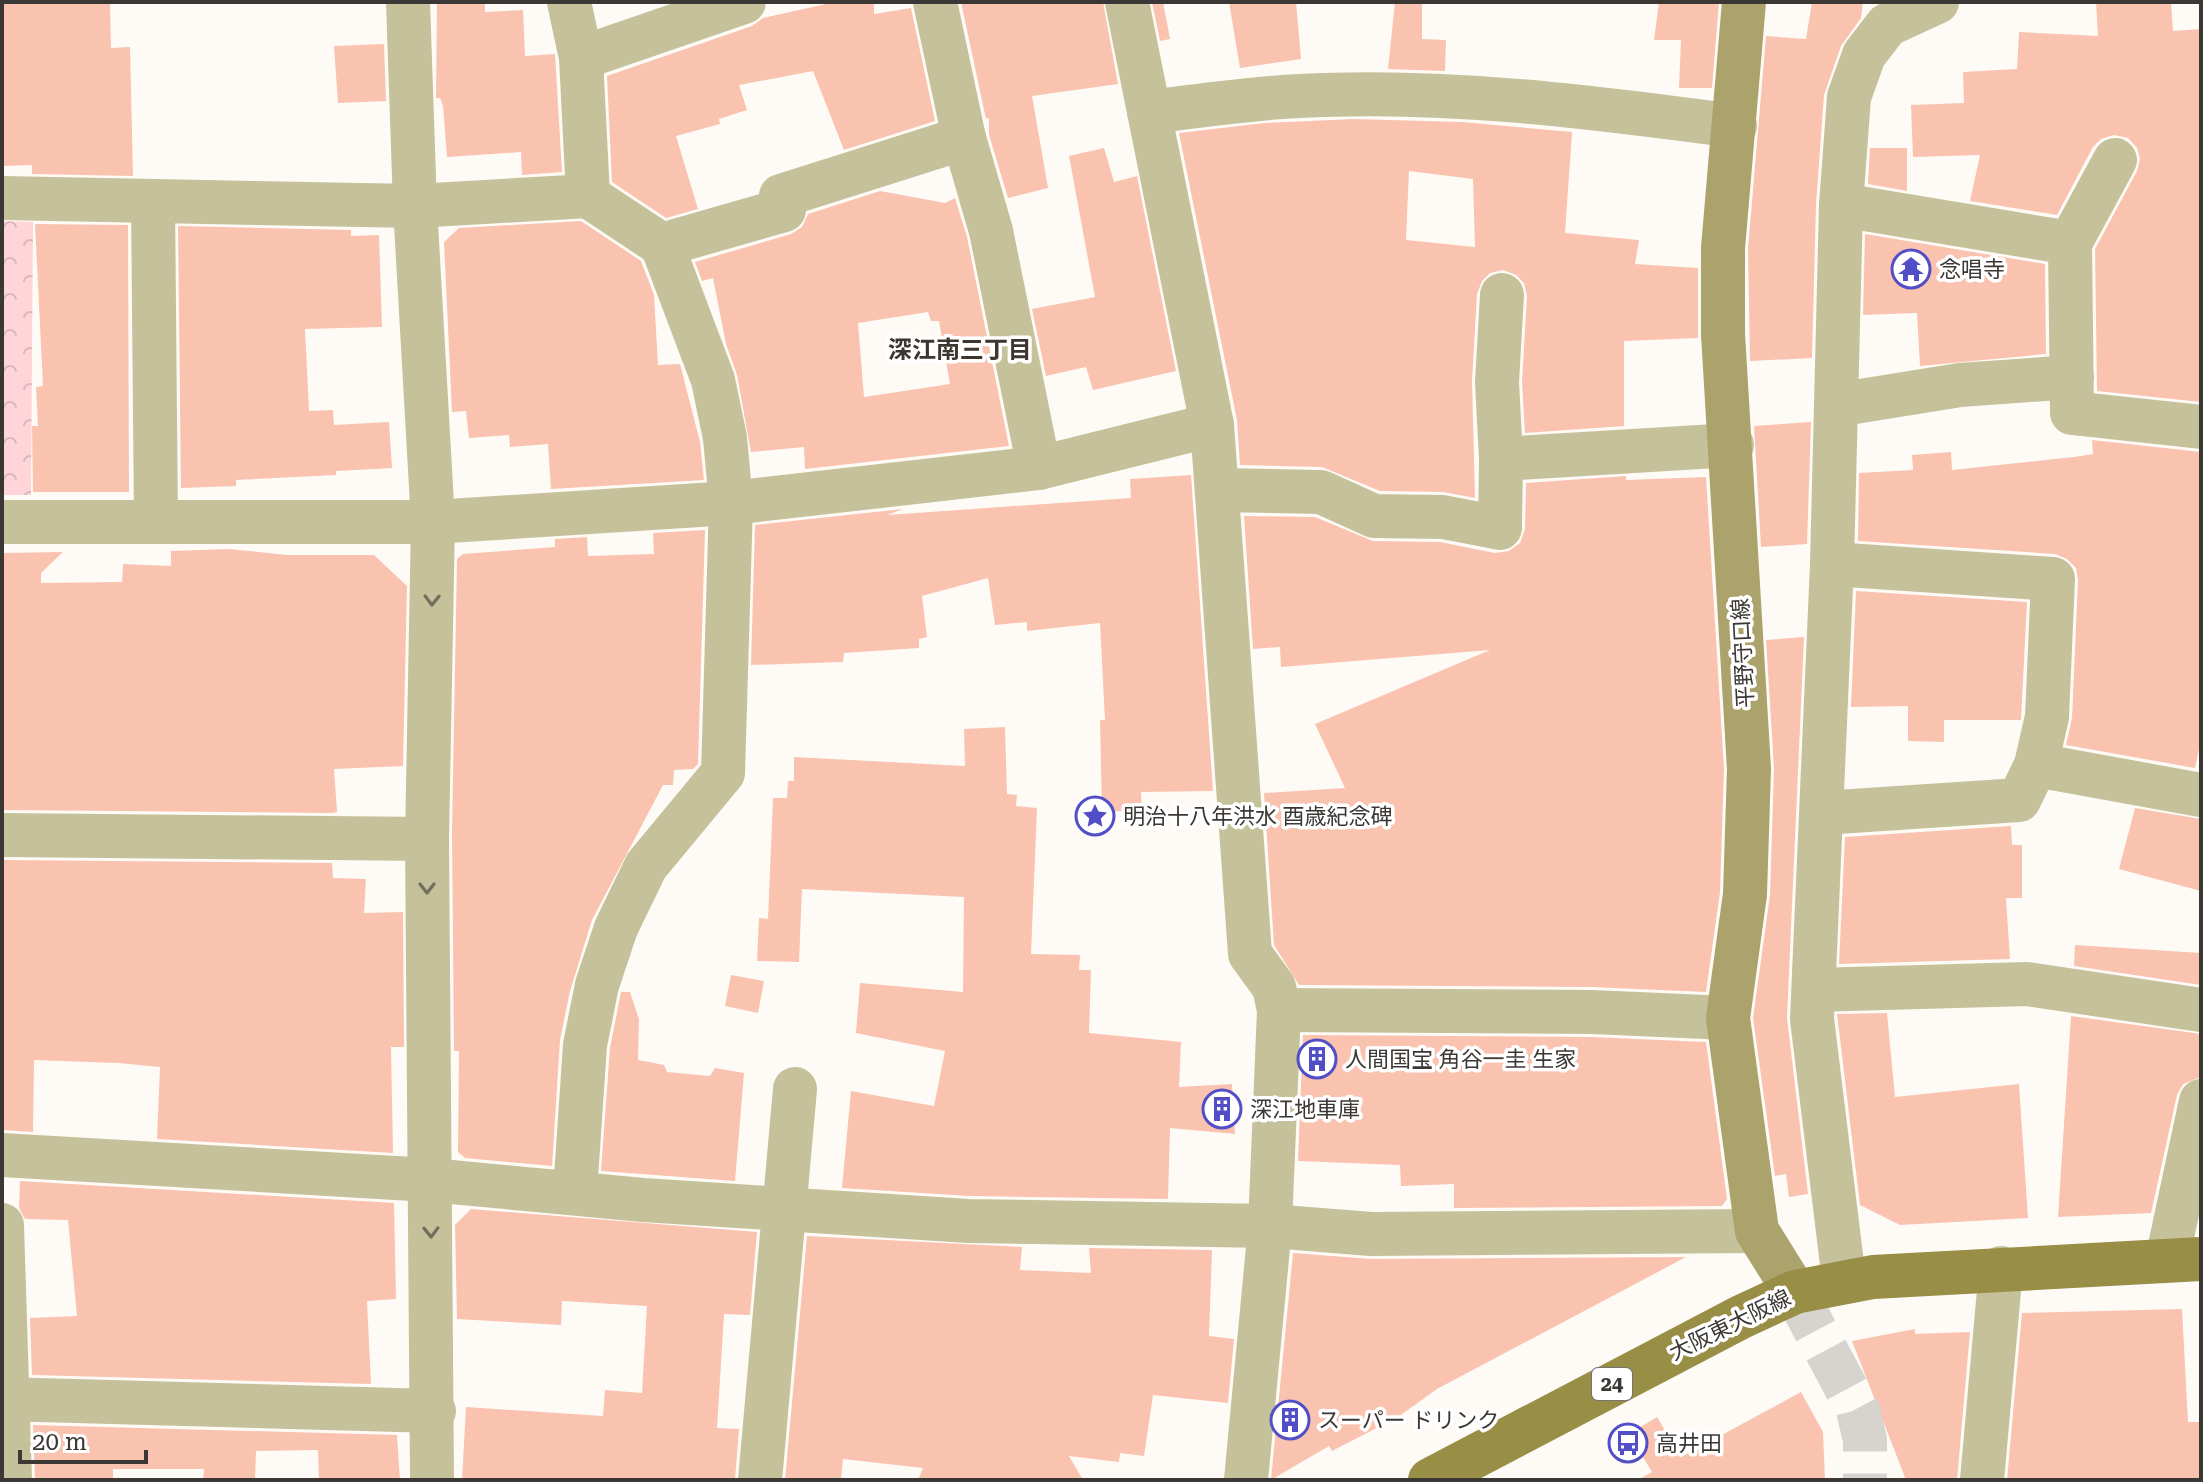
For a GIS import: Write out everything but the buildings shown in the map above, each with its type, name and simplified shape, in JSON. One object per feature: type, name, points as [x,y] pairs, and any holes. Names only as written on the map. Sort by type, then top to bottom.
[{"type":"main road","name":"平野守口線","points":[[1744,2],[1723,248],[1723,334],[1749,769],[1745,894],[1728,1018],[1757,1231],[1795,1292]]},
{"type":"main road","name":"大阪東大阪線","points":[[1430,1480],[1741,1317],[1795,1292],[1844,1280],[2001,1268],[2184,1260]]},
{"type":"street","points":[[408,2],[415,206],[433,522],[427,839],[434,1411],[432,1480]]},
{"type":"street","points":[[569,2],[581,58],[588,196]]},
{"type":"street","points":[[581,58],[744,2]]},
{"type":"street","points":[[935,2],[964,138],[991,231],[1039,468]]},
{"type":"street","points":[[1127,2],[1212,425],[1250,954],[1274,987],[1279,1010],[1270,1226],[1246,1480]]},
{"type":"street","points":[[1844,1280],[1812,1019],[1832,564],[1841,205],[1849,97],[1864,55],[1887,25],[1937,2]]},
{"type":"street","points":[[1149,112],[1300,96],[1422,98],[1565,103],[1735,126]]},
{"type":"street","points":[[662,245],[784,210],[781,196],[964,138]]},
{"type":"street","points":[[2115,160],[2070,243],[2072,413],[2201,427]]},
{"type":"street","points":[[2,198],[415,206],[588,196],[662,245],[713,380],[725,438],[731,503],[723,773],[646,866],[616,928],[597,985],[585,1045],[575,1192]]},
{"type":"street","points":[[153,201],[156,522]]},
{"type":"street","points":[[1841,205],[2070,243]]},
{"type":"street","points":[[1218,490],[1321,492],[1374,516],[1443,517],[1500,528],[1501,459],[1497,382],[1502,295]]},
{"type":"street","points":[[1836,405],[1960,385],[2072,377]]},
{"type":"street","points":[[2,522],[433,522],[731,503],[1039,468],[1212,425]]},
{"type":"street","points":[[1501,459],[1732,445]]},
{"type":"street","points":[[1822,813],[2019,800],[2036,765],[2047,717],[2053,579],[1832,564]]},
{"type":"street","points":[[2036,765],[2201,795]]},
{"type":"street","points":[[2,835],[427,839]]},
{"type":"street","points":[[1814,990],[2027,984],[2201,1010]]},
{"type":"street","points":[[1279,1010],[1592,1012],[1728,1018]]},
{"type":"street","points":[[760,1480],[795,1089]]},
{"type":"street","points":[[2184,1260],[2201,1101]]},
{"type":"street","points":[[2,1155],[430,1180],[968,1221],[1270,1226],[1386,1234],[1757,1231]]},
{"type":"street","points":[[2,1225],[5,1399],[10,1480]]},
{"type":"street","points":[[1982,1480],[2001,1268]]},
{"type":"street","points":[[5,1399],[434,1411]]},
{"type":"green space","points":[[2,221],[33,222],[31,495],[2,495]]},
{"type":"tunnel","points":[[1795,1292],[1858,1410],[1865,1440],[1865,1480]]},
{"type":"place","name":"念唱寺","points":[[1911,269]]},
{"type":"place","name":"明治十八年洪水 酉歳紀念碑","points":[[1095,816]]},
{"type":"place","name":"人間国宝 角谷一圭 生家","points":[[1317,1059]]},
{"type":"place","name":"深江地車庫","points":[[1222,1109]]},
{"type":"place","name":"スーパー ドリンク","points":[[1290,1420]]},
{"type":"place","name":"高井田","points":[[1628,1443]]},
{"type":"district","name":"深江南三丁目","points":[[960,350]]}]
